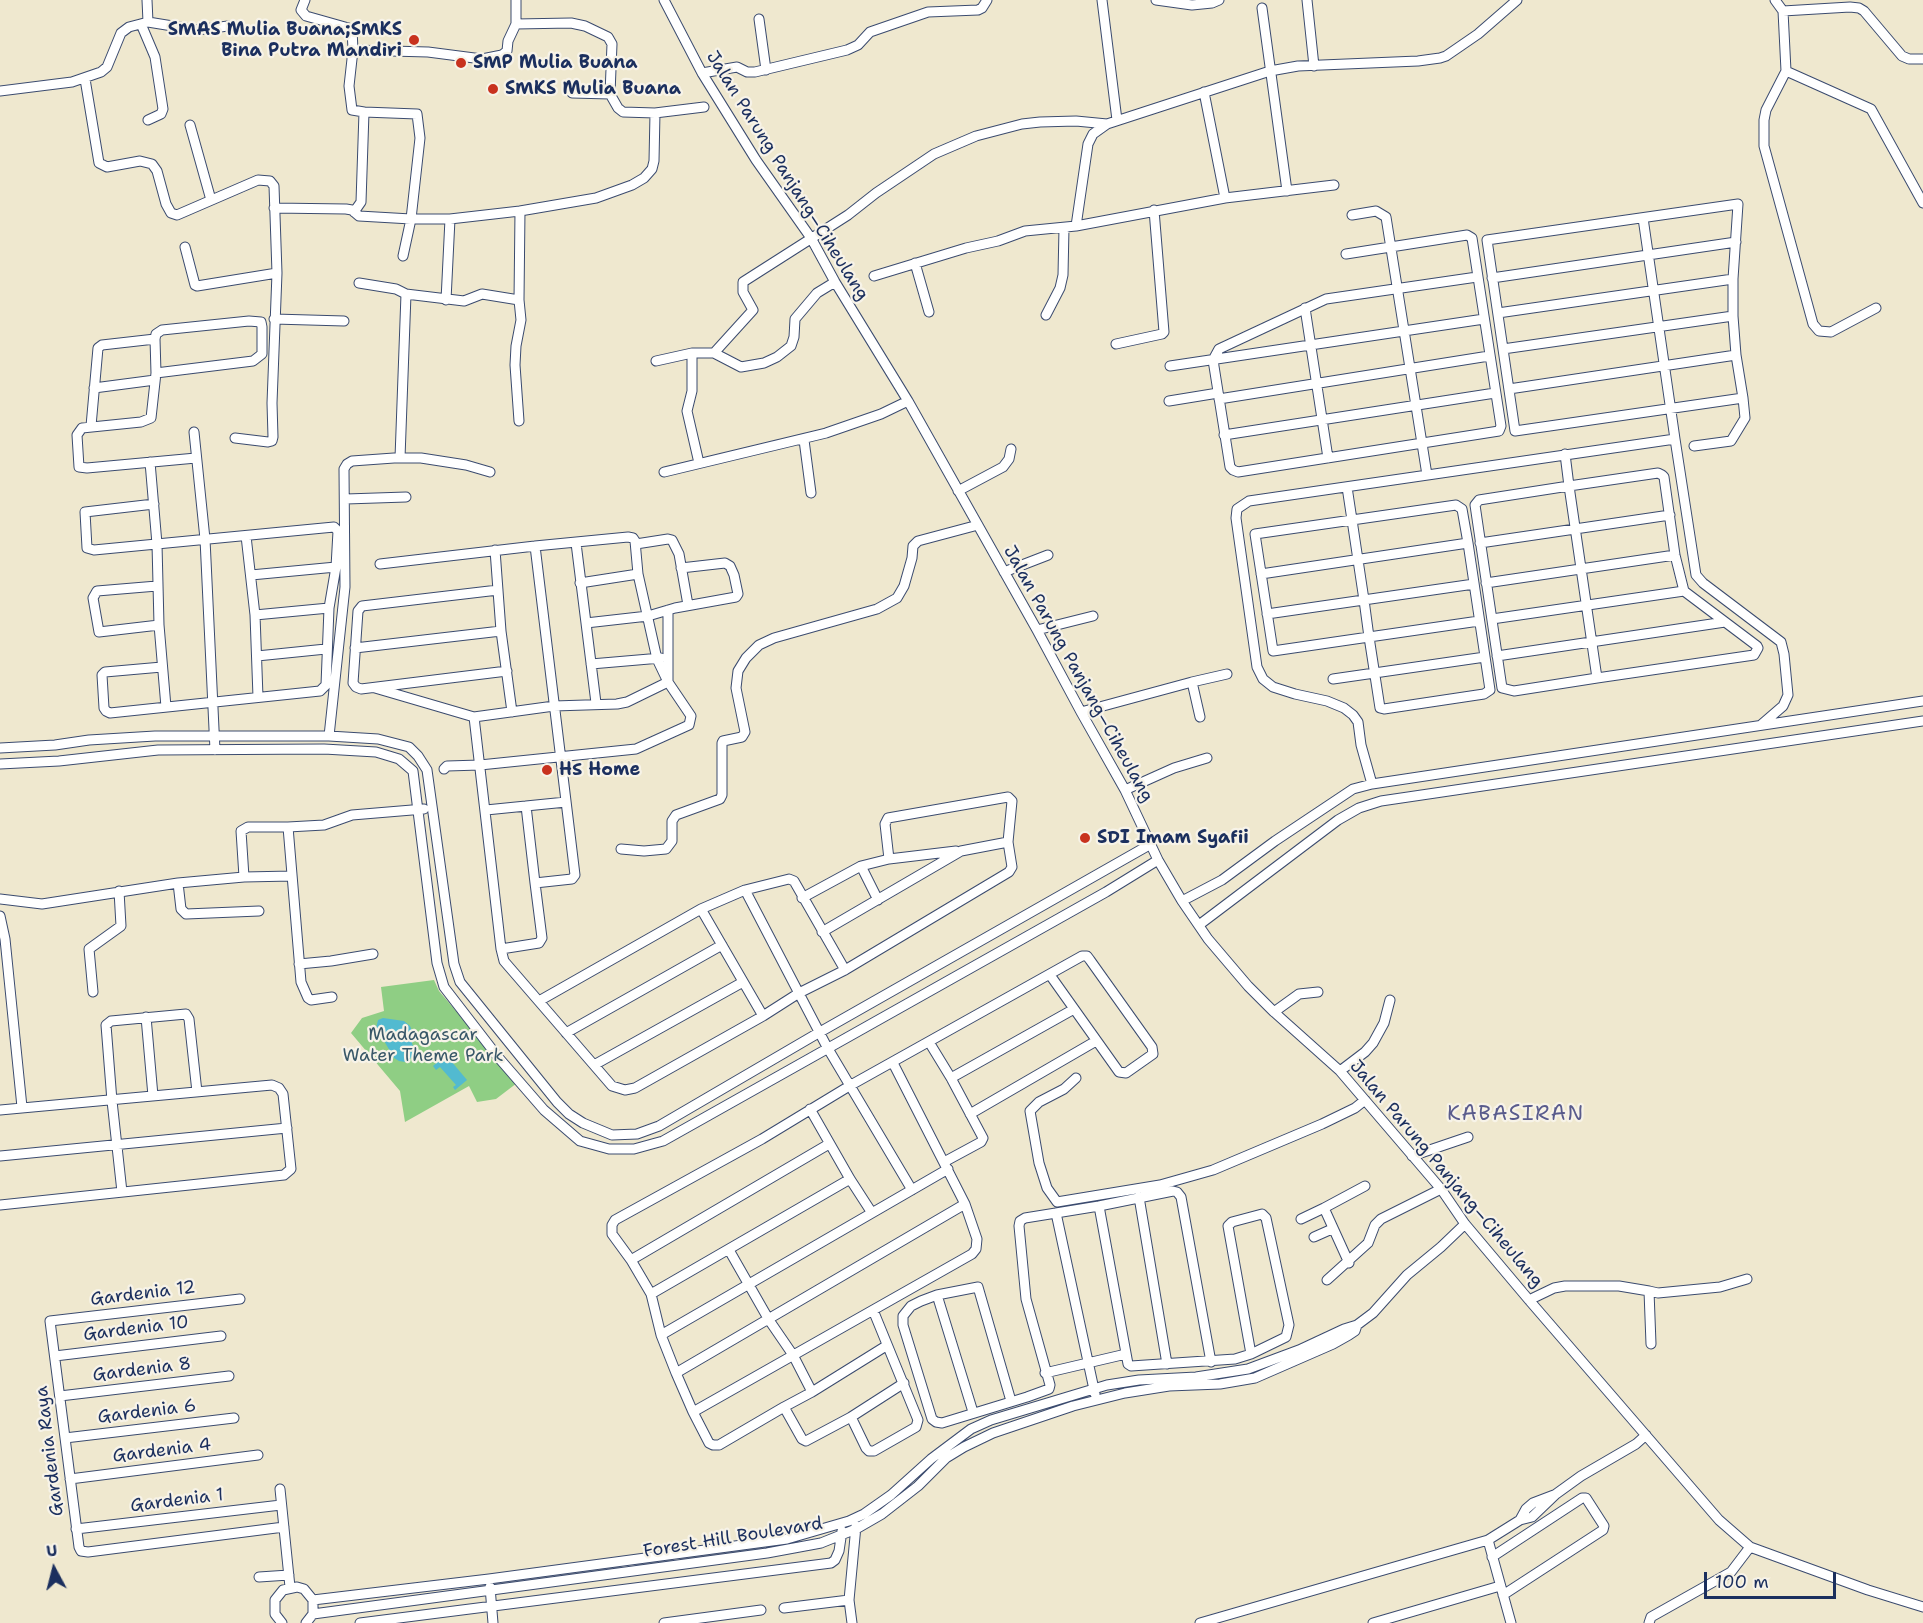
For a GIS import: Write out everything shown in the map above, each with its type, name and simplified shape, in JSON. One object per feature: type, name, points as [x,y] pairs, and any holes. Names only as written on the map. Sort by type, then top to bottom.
[{"type":"street","points":[[147,0],[144,23],[155,57],[163,109],[161,114],[148,120]]},
{"type":"street","points":[[305,0],[301,10],[306,16],[351,29],[353,50],[349,86],[352,110],[417,114],[420,138],[411,219],[403,256]]},
{"type":"street","points":[[353,50],[428,52],[482,59],[502,55],[507,51],[508,41],[516,24],[516,0]]},
{"type":"street","name":"Jalan Parung Panjang–Ciheulang","points":[[664,0],[702,73],[756,160],[811,238],[835,282],[908,401],[1125,790],[1158,860],[1208,939],[1248,987],[1340,1071],[1441,1189],[1465,1224],[1529,1300],[1719,1520],[1750,1547],[1868,1590],[1923,1607]]},
{"type":"street","points":[[702,73],[737,67],[747,72],[766,70],[852,48],[870,32],[928,12],[980,9],[987,0]]},
{"type":"street","points":[[1102,0],[1117,120]]},
{"type":"street","points":[[1156,0],[1192,5],[1219,0]]},
{"type":"street","points":[[1307,0],[1314,66]]},
{"type":"street","points":[[1499,0],[1501,12]]},
{"type":"street","points":[[1076,226],[1088,144],[1094,134],[1107,124],[1270,71],[1440,58],[1478,33],[1517,0]]},
{"type":"street","points":[[1775,0],[1783,11],[1786,71],[1766,110],[1764,146],[1813,324],[1819,331],[1831,332],[1876,308]]},
{"type":"street","points":[[1262,8],[1287,192]]},
{"type":"street","points":[[1783,11],[1859,8],[1902,56],[1909,59],[1923,58]]},
{"type":"street","points":[[759,19],[766,70]]},
{"type":"street","points":[[0,91],[85,79],[107,67],[121,33],[129,27],[144,23],[197,30],[228,27]]},
{"type":"street","points":[[516,24],[571,23],[585,26],[608,38],[612,44],[610,94],[623,112],[655,113],[704,107]]},
{"type":"street","points":[[1786,71],[1871,109],[1923,203]]},
{"type":"street","points":[[85,79],[99,163],[107,167],[140,161],[152,164],[157,171],[169,212],[173,214],[258,180],[270,182],[274,186],[277,273],[272,441],[235,438]]},
{"type":"street","points":[[1204,92],[1225,198]]},
{"type":"street","points":[[572,93],[610,94]]},
{"type":"street","points":[[354,212],[361,202],[364,112]]},
{"type":"street","points":[[274,208],[346,209],[359,216],[450,219],[519,211],[596,198],[621,190],[644,178],[652,168],[655,113]]},
{"type":"street","points":[[714,353],[753,310],[743,292],[743,282],[848,215],[933,154],[976,136],[1040,122],[1090,121],[1107,124]]},
{"type":"street","points":[[190,125],[211,200]]},
{"type":"street","points":[[874,276],[1025,231],[1064,228],[1225,198],[1334,185]]},
{"type":"street","points":[[1694,446],[1731,441],[1745,418],[1743,398],[1736,355],[1733,316],[1738,204],[1487,240],[1515,432],[1743,398]]},
{"type":"street","points":[[1116,344],[1164,332],[1154,210]]},
{"type":"street","points":[[519,211],[521,320],[515,365],[519,421]]},
{"type":"street","points":[[1352,215],[1376,211],[1383,213],[1386,217],[1427,475]]},
{"type":"street","points":[[1643,218],[1696,575],[1702,583],[1781,642],[1784,654],[1788,695],[1783,706],[1761,725]]},
{"type":"street","points":[[446,300],[450,219]]},
{"type":"street","points":[[1046,315],[1060,288],[1063,275],[1064,228]]},
{"type":"street","points":[[1346,254],[1470,236],[1472,238],[1501,426],[1499,431],[1238,472],[1230,467],[1224,435],[1213,360],[1219,350],[1326,299],[1477,277]]},
{"type":"street","points":[[1492,278],[1736,242]]},
{"type":"street","points":[[185,247],[197,286],[277,273]]},
{"type":"street","points":[[915,263],[928,312]]},
{"type":"street","points":[[1498,313],[1733,279]]},
{"type":"street","points":[[656,361],[692,353],[714,353],[741,366],[764,363],[777,357],[791,346],[795,319],[817,293],[835,282]]},
{"type":"street","points":[[359,283],[446,300],[468,300],[482,294],[519,300]]},
{"type":"street","points":[[400,458],[406,294]]},
{"type":"street","points":[[1305,308],[1328,458]]},
{"type":"street","points":[[1503,349],[1733,316]]},
{"type":"street","points":[[274,319],[344,321]]},
{"type":"street","points":[[1170,366],[1484,319]]},
{"type":"street","points":[[94,388],[156,376],[253,361],[262,354],[261,322],[249,321],[162,330],[156,334],[155,339],[156,376],[153,414],[148,420],[82,428],[77,435],[78,463],[81,468],[196,458]]},
{"type":"street","points":[[91,426],[100,346],[155,339]]},
{"type":"street","points":[[692,353],[692,391],[687,411],[699,463]]},
{"type":"street","points":[[1509,388],[1736,355]]},
{"type":"street","points":[[1169,401],[1316,383],[1489,356]]},
{"type":"street","points":[[1224,435],[1495,393]]},
{"type":"street","points":[[664,472],[804,440],[881,414],[908,401]]},
{"type":"street","points":[[194,432],[205,539],[215,750]]},
{"type":"street","points":[[1372,784],[1361,745],[1358,722],[1353,715],[1344,708],[1327,701],[1273,687],[1263,679],[1257,667],[1236,518],[1237,509],[1249,501],[1675,439]]},
{"type":"street","points":[[804,440],[811,493]]},
{"type":"street","points":[[958,491],[1003,467],[1009,459],[1011,449]]},
{"type":"street","points":[[1564,454],[1597,678]]},
{"type":"street","points":[[329,735],[345,587],[345,469],[347,464],[352,461],[400,458],[442,460],[490,472]]},
{"type":"street","points":[[150,462],[166,708]]},
{"type":"street","points":[[1658,473],[1664,477],[1675,555],[1684,591],[1757,646],[1758,652],[1754,655],[1514,691],[1502,688],[1475,505],[1479,500],[1569,486],[1658,473]]},
{"type":"street","points":[[1347,487],[1352,519],[1364,600],[1369,637],[1374,673],[1380,708],[1484,694],[1490,690],[1462,509],[1456,506],[1352,519],[1255,534],[1273,651],[1369,637],[1479,621]]},
{"type":"street","points":[[346,499],[406,497]]},
{"type":"street","points":[[154,504],[87,511],[84,515],[87,548],[90,550],[334,527],[338,531],[336,567],[329,608],[326,685],[320,691],[110,713],[104,708],[101,678],[105,672],[162,667]]},
{"type":"street","points":[[1480,543],[1670,515]]},
{"type":"street","points":[[621,849],[644,852],[666,849],[672,841],[672,821],[676,815],[720,799],[722,795],[722,743],[742,737],[745,732],[736,688],[738,671],[746,658],[759,645],[774,638],[877,609],[897,598],[904,586],[913,546],[918,541],[978,525]]},
{"type":"street","points":[[246,536],[255,615],[258,697]]},
{"type":"street","points":[[380,564],[495,550],[633,538],[636,544],[638,574],[657,659],[668,682],[692,716],[689,725],[636,749],[614,753],[461,767],[447,766],[444,769],[413,771]]},
{"type":"street","points":[[636,544],[672,540],[679,554],[688,605]]},
{"type":"street","points":[[576,543],[596,703]]},
{"type":"street","points":[[1261,574],[1468,543]]},
{"type":"street","points":[[535,546],[575,875],[572,879],[535,883]]},
{"type":"street","points":[[495,550],[501,632],[512,712]]},
{"type":"street","points":[[1004,572],[1048,555]]},
{"type":"street","points":[[1486,583],[1675,555]]},
{"type":"street","points":[[586,623],[648,616],[688,605],[736,597],[738,590],[734,574],[730,566],[725,563],[681,568]]},
{"type":"street","points":[[251,575],[336,567]]},
{"type":"street","points":[[580,583],[638,574]]},
{"type":"street","points":[[1267,614],[1474,584]]},
{"type":"street","points":[[157,586],[97,591],[93,598],[99,632],[159,625]]},
{"type":"street","points":[[498,590],[362,606],[358,611],[353,682],[361,689],[507,671]]},
{"type":"street","points":[[1492,619],[1684,591]]},
{"type":"street","points":[[255,615],[329,608]]},
{"type":"street","points":[[668,610],[668,682]]},
{"type":"street","points":[[1037,630],[1093,616]]},
{"type":"street","points":[[1497,656],[1725,622]]},
{"type":"street","points":[[355,648],[501,632]]},
{"type":"street","points":[[258,656],[326,649]]},
{"type":"street","points":[[1334,679],[1485,657]]},
{"type":"street","points":[[591,664],[668,658]]},
{"type":"street","points":[[1080,712],[1227,675]]},
{"type":"street","points":[[375,688],[474,717],[554,706],[617,704],[627,702],[668,682]]},
{"type":"street","points":[[1192,682],[1200,717]]},
{"type":"street","points":[[1182,901],[1222,880],[1353,789],[1372,784],[1923,701]]},
{"type":"street","points":[[474,717],[504,961],[612,1086],[625,1090],[635,1088],[763,1016],[799,993],[845,970],[1009,872],[1012,867],[1008,842],[1012,801],[1008,797],[888,818],[885,824],[889,859]]},
{"type":"street","points":[[1199,925],[1338,820],[1359,808],[1381,801],[1923,721]]},
{"type":"street","points":[[0,748],[55,745],[89,740],[329,735],[378,739],[409,747],[427,770],[454,964],[460,982],[557,1102],[583,1123],[612,1135],[637,1134],[659,1126],[1151,844]]},
{"type":"street","points":[[0,764],[158,750],[324,749],[376,752],[399,759],[413,771],[437,963],[444,987],[498,1057],[544,1110],[580,1141],[609,1149],[634,1149],[663,1141],[1106,892],[1158,860]]},
{"type":"street","points":[[1125,790],[1174,768],[1207,758]]},
{"type":"street","points":[[486,810],[566,802]]},
{"type":"street","points":[[501,948],[541,941],[526,806]]},
{"type":"street","points":[[244,877],[241,831],[248,827],[324,825],[352,815],[432,808]]},
{"type":"street","points":[[288,827],[301,982],[311,1000],[332,997]]},
{"type":"street","points":[[802,898],[861,866],[889,859],[961,851],[1008,842]]},
{"type":"street","points":[[822,932],[961,851]]},
{"type":"street","points":[[861,866],[878,900]]},
{"type":"street","points":[[0,899],[42,904],[178,883],[244,877],[292,876]]},
{"type":"street","points":[[539,1001],[702,909],[745,890],[791,879],[845,970]]},
{"type":"street","points":[[178,883],[181,909],[186,915],[259,911]]},
{"type":"street","points":[[745,890],[827,1047],[912,1190]]},
{"type":"street","points":[[93,992],[89,949],[121,926],[119,891]]},
{"type":"street","points":[[702,909],[763,1016]]},
{"type":"street","points":[[0,916],[5,939],[22,1107]]},
{"type":"street","points":[[566,1033],[722,945]]},
{"type":"street","points":[[299,964],[373,954]]},
{"type":"street","points":[[886,1346],[812,1392],[719,1445],[713,1445],[709,1443],[693,1412],[676,1373],[662,1335],[651,1294],[612,1234],[612,1225],[615,1220],[762,1139],[851,1085],[1082,956],[1087,956],[1152,1047],[1153,1054],[1122,1073],[1119,1072],[1050,975]]},
{"type":"street","points":[[594,1065],[743,982]]},
{"type":"street","points":[[1274,1012],[1299,994],[1318,992]]},
{"type":"street","points":[[1340,1071],[1365,1052],[1373,1042],[1384,1023],[1390,1000]]},
{"type":"street","points":[[951,1078],[1074,1009]]},
{"type":"street","points":[[122,1192],[106,1025],[111,1021],[186,1014],[189,1018],[197,1092]]},
{"type":"street","points":[[146,1017],[153,1096]]},
{"type":"street","points":[[970,1114],[1096,1041]]},
{"type":"street","points":[[662,1335],[912,1190],[981,1142],[982,1135],[929,1042]]},
{"type":"street","points":[[693,1412],[972,1254],[976,1249],[977,1239],[965,1204],[893,1063]]},
{"type":"street","points":[[1076,1077],[1064,1089],[1039,1102],[1030,1111],[1041,1172],[1048,1191],[1058,1202],[1160,1185],[1213,1170],[1322,1124],[1365,1100]]},
{"type":"street","points":[[0,1110],[272,1085],[279,1088],[283,1094],[291,1169],[284,1175],[0,1205]]},
{"type":"street","points":[[810,1109],[872,1213]]},
{"type":"street","points":[[0,1156],[287,1128]]},
{"type":"street","points":[[1413,1156],[1468,1137]]},
{"type":"street","points":[[631,1260],[830,1144]]},
{"type":"street","points":[[651,1294],[850,1179]]},
{"type":"street","points":[[1301,1219],[1365,1186]]},
{"type":"street","points":[[1327,1280],[1368,1244],[1375,1225],[1381,1219],[1441,1189]]},
{"type":"street","points":[[1011,1401],[978,1287],[937,1295],[911,1306],[903,1316],[903,1325],[932,1419],[942,1423],[1049,1389],[1050,1385],[1026,1299],[1019,1226],[1020,1221],[1025,1218],[1177,1192],[1181,1197],[1211,1362]]},
{"type":"street","points":[[1139,1197],[1167,1364]]},
{"type":"street","points":[[676,1373],[965,1204]]},
{"type":"street","points":[[1098,1206],[1128,1364],[1131,1366],[1235,1359],[1251,1354],[1286,1337],[1289,1325],[1266,1218],[1262,1214],[1232,1222],[1228,1226],[1251,1354]]},
{"type":"street","points":[[1324,1208],[1349,1263]]},
{"type":"street","points":[[1056,1213],[1096,1400]]},
{"type":"street","name":"Forest Hill Boulevard","points":[[313,1600],[787,1539],[842,1523],[857,1517],[891,1495],[931,1459],[971,1429],[991,1420],[1093,1389],[1139,1380],[1196,1377],[1248,1369],[1357,1325],[1373,1313],[1407,1275],[1465,1224]]},
{"type":"street","points":[[1314,1237],[1332,1229]]},
{"type":"street","points":[[729,1250],[768,1320],[793,1355],[812,1392]]},
{"type":"street","points":[[1529,1300],[1554,1288],[1565,1286],[1619,1286],[1668,1292],[1687,1288],[1720,1287],[1747,1279]]},
{"type":"street","points":[[1649,1291],[1651,1344]]},
{"type":"street","points":[[937,1295],[973,1412]]},
{"type":"street","name":"Gardenia 12","points":[[50,1322],[240,1299]]},
{"type":"street","points":[[851,1417],[866,1448],[870,1451],[874,1451],[916,1427],[918,1420],[873,1310]]},
{"type":"street","name":"Gardenia Raya","points":[[50,1322],[76,1529],[81,1551],[88,1552],[284,1527]]},
{"type":"street","name":"Forest Hill Boulevard","points":[[313,1614],[767,1553],[821,1543],[856,1529],[893,1507],[946,1458],[964,1447],[1028,1421],[1096,1400],[1143,1389],[1220,1384],[1255,1378],[1333,1344],[1355,1331],[1357,1325]]},
{"type":"street","name":"Gardenia 10","points":[[55,1356],[221,1336]]},
{"type":"street","points":[[1045,1373],[1126,1354]]},
{"type":"street","name":"Gardenia 8","points":[[60,1396],[229,1376]]},
{"type":"street","points":[[784,1407],[802,1439],[806,1441],[851,1417],[904,1383]]},
{"type":"street","name":"Gardenia 6","points":[[65,1438],[234,1418]]},
{"type":"street","points":[[1206,1622],[1488,1540],[1520,1520],[1532,1517],[1556,1494],[1581,1476],[1646,1435]]},
{"type":"street","name":"Gardenia 4","points":[[70,1479],[258,1455]]},
{"type":"street","points":[[280,1489],[290,1587]]},
{"type":"street","points":[[1373,1623],[1502,1591],[1603,1530],[1604,1526],[1586,1498],[1582,1498],[1492,1557]]},
{"type":"street","name":"Gardenia 1","points":[[76,1529],[281,1504]]},
{"type":"street","points":[[852,1623],[849,1600],[857,1517]]},
{"type":"street","points":[[360,1623],[831,1563],[836,1560],[842,1535],[842,1523]]},
{"type":"street","points":[[1488,1540],[1511,1623]]},
{"type":"street","points":[[1647,1622],[1651,1617],[1731,1572],[1750,1547]]},
{"type":"street","points":[[259,1577],[289,1575]]},
{"type":"street","points":[[489,1579],[493,1623]]},
{"type":"street","points":[[282,1623],[275,1614],[275,1600],[283,1590],[290,1587],[304,1589],[313,1600],[313,1614],[306,1623]]},
{"type":"street","points":[[784,1608],[849,1600]]},
{"type":"street","points":[[664,1623],[761,1610]]},
{"type":"green space","name":"Madagascar Water Theme Park","points":[[434,980],[439,991],[517,1083],[496,1099],[477,1102],[469,1086],[405,1122],[400,1091],[351,1033],[362,1018],[384,1011],[381,987]]},
{"type":"water","points":[[383,1018],[404,1021],[410,1026],[415,1053],[409,1060],[405,1062],[394,1058],[383,1039],[375,1032],[378,1020]]},
{"type":"water","points":[[446,1055],[467,1080],[455,1090],[453,1087],[456,1085],[440,1067],[436,1070],[433,1066]]},
{"type":"place","name":"SMAS Mulia Buana;SMKS Bina Putra Mandiri","points":[[414,40]]},
{"type":"place","name":"SMP Mulia Buana","points":[[461,63]]},
{"type":"place","name":"SMKS Mulia Buana","points":[[493,89]]},
{"type":"place","name":"HS Home","points":[[547,770]]},
{"type":"place","name":"SDI Imam Syafii","points":[[1085,838]]},
{"type":"district","name":"KABASIRAN","points":[[1516,1115]]}]
